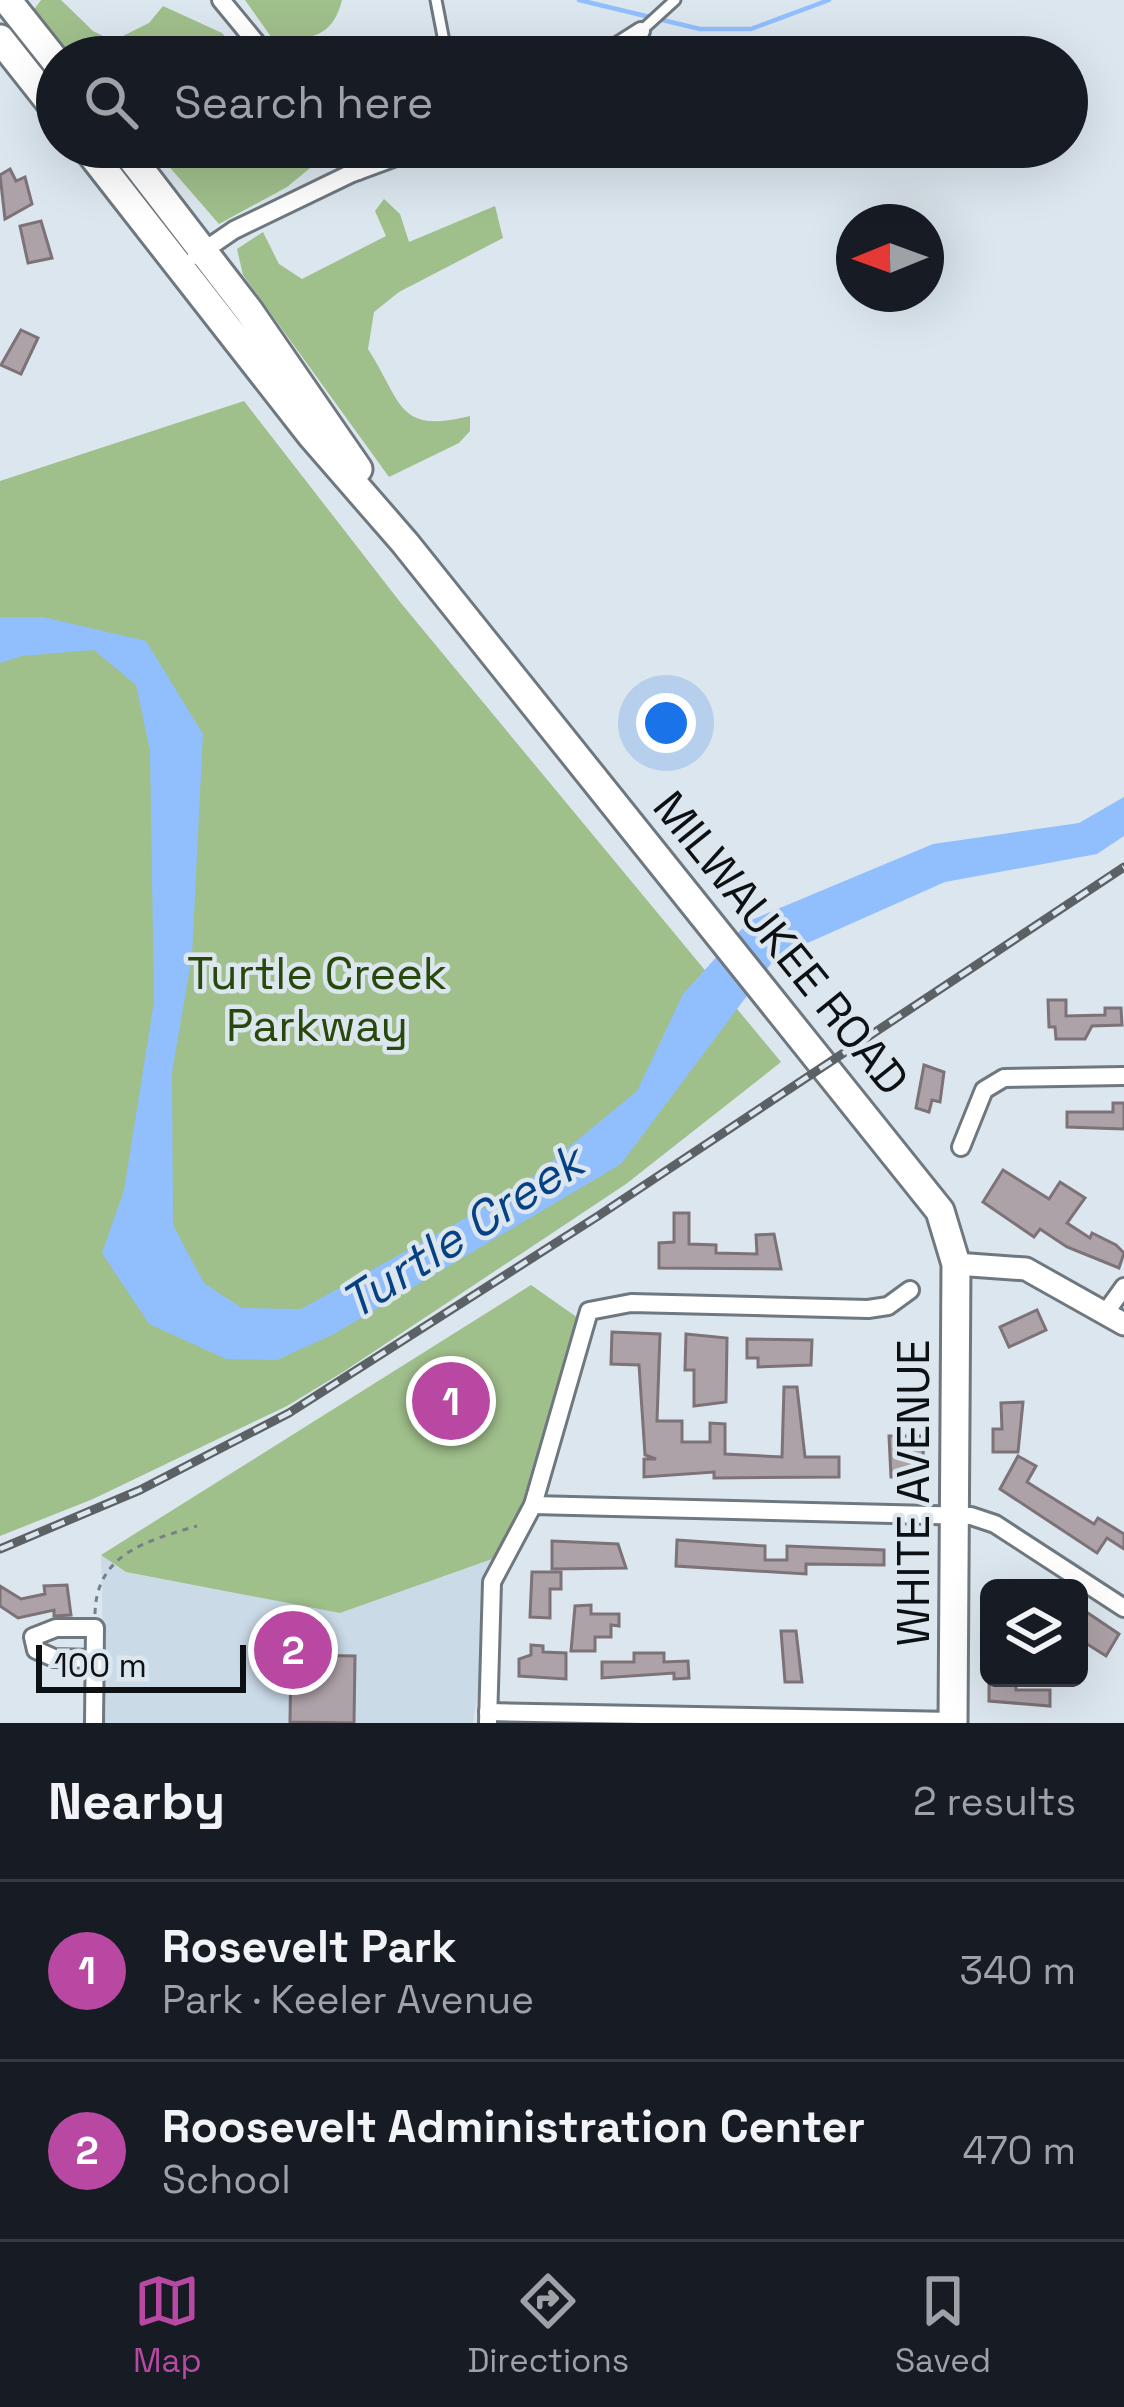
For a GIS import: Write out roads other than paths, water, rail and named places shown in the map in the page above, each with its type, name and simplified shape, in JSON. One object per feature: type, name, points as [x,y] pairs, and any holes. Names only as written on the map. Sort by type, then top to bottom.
[{"type":"main road","points":[[8,0],[36,36]]},
{"type":"main road","points":[[0,39],[36,84]]},
{"type":"main road","name":"MILWAUKEE ROAD","points":[[103,168],[312,436],[405,543],[931,1195],[956,1264]]},
{"type":"main road","name":"MILWAUKEE ROAD","points":[[140,168],[329,423],[405,543]]},
{"type":"main road","name":"WHITE AVENUE","points":[[953,1722],[956,1264]]},
{"type":"street","points":[[221,0],[251,36]]},
{"type":"street","points":[[632,36],[645,28]]},
{"type":"street","points":[[181,267],[204,250],[362,168]]},
{"type":"street","points":[[358,171],[366,168]]},
{"type":"street","points":[[961,1147],[984,1090],[1004,1078],[1124,1076]]},
{"type":"street","points":[[956,1264],[1026,1268],[1115,1318],[1124,1287]]},
{"type":"street","points":[[910,1291],[888,1306],[868,1309],[631,1303],[589,1311],[533,1504],[492,1582],[488,1718],[953,1722]]},
{"type":"street","points":[[533,1504],[957,1514],[995,1524],[1124,1608]]},
{"type":"street","points":[[94,1659],[53,1658],[33,1644],[40,1631],[95,1628],[94,1723]]},
{"type":"lane","points":[[436,0],[444,36]]},
{"type":"lane","points":[[645,28],[675,0]]},
{"type":"water","name":"Turtle Creek","points":[[0,617],[43,617],[146,641],[203,734],[192,956],[172,1072],[173,1225],[204,1283],[242,1308],[301,1309],[518,1189],[637,1091],[683,994],[749,921],[933,844],[1079,823],[1124,797],[1124,836],[1097,854],[945,882],[776,957],[621,1164],[334,1334],[277,1360],[226,1359],[149,1324],[102,1253],[124,1190],[154,1002],[150,751],[136,685],[94,650],[22,656],[0,663]]},
{"type":"waterway","points":[[579,0],[700,29],[751,29],[829,0]]},
{"type":"railway","points":[[0,1549],[140,1490],[289,1413],[598,1216],[1124,867]]},
{"type":"place","name":"Rosevelt Park","points":[[451,1401]]},
{"type":"place","name":"Roosevelt Administration Center","points":[[293,1650]]},
{"type":"park label","name":"Turtle Creek Parkway","points":[[317,999]]}]
